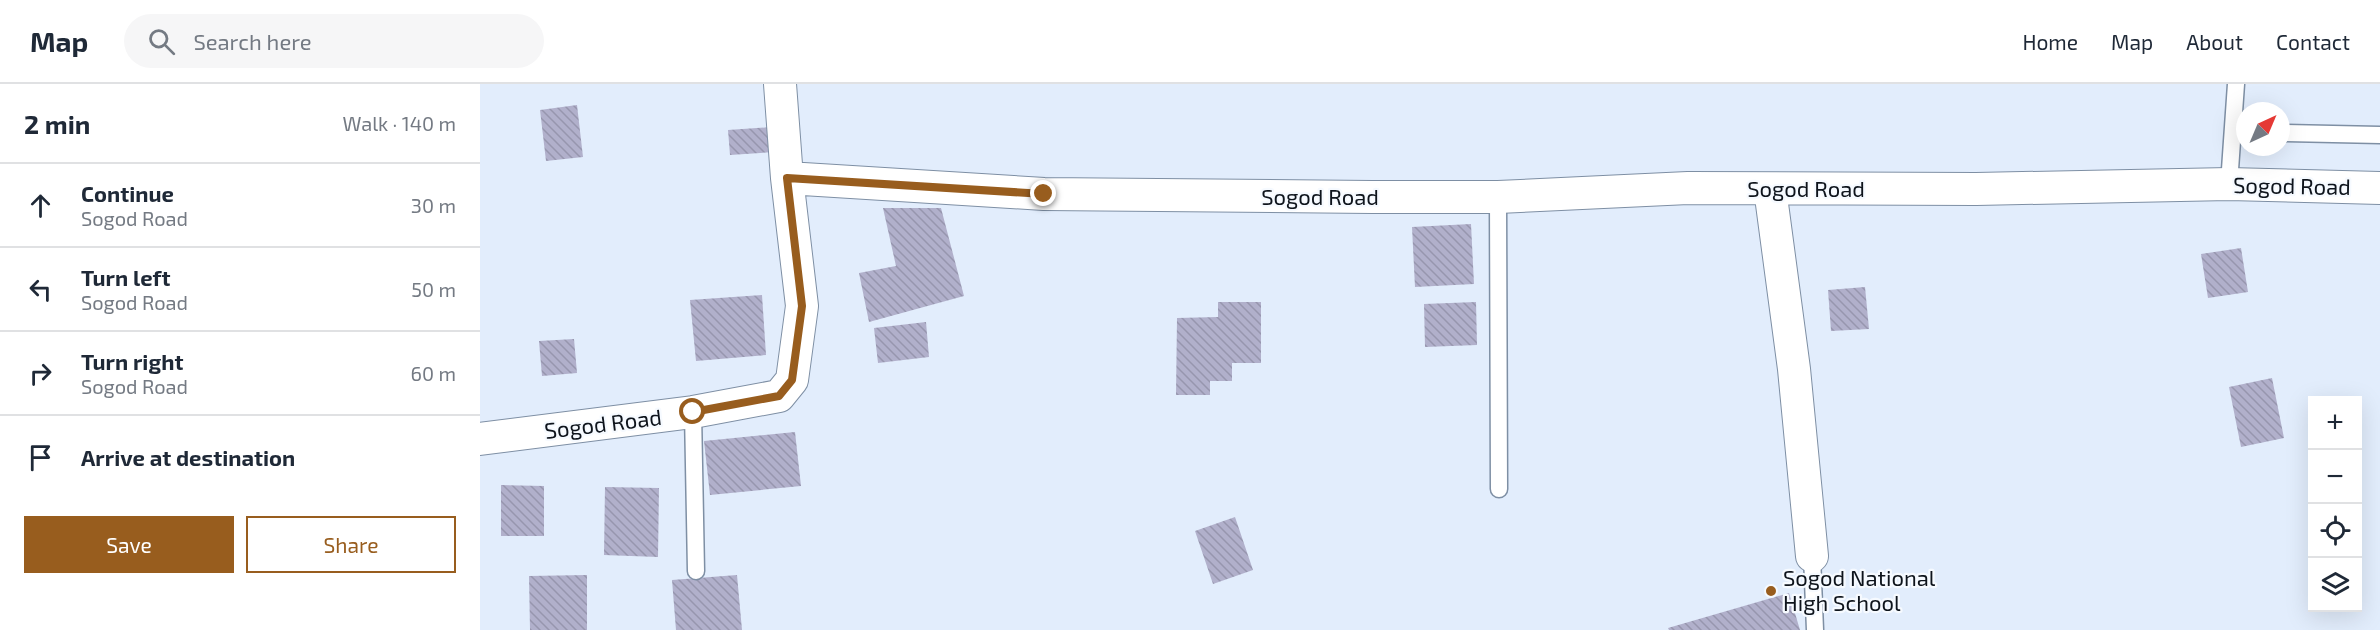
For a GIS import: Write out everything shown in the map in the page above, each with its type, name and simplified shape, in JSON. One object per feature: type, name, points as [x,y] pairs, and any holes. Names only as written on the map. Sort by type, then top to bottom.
[{"type":"street","points":[[780,84],[787,178]]},
{"type":"street","name":"Sogod Road","points":[[480,439],[693,412],[779,396],[792,380],[802,306],[787,178],[1044,194],[1498,197],[1688,189],[1976,189],[2229,184],[2380,188]]},
{"type":"street","points":[[1770,189],[1794,369],[1812,556]]},
{"type":"lane","points":[[2235,84],[2236,102]]},
{"type":"lane","points":[[2290,133],[2380,135]]},
{"type":"lane","points":[[2229,184],[2236,148]]},
{"type":"lane","points":[[1498,197],[1499,489]]},
{"type":"lane","points":[[693,412],[696,571]]},
{"type":"lane","points":[[1812,556],[1815,630]]},
{"type":"building","points":[[577,105],[583,157],[546,161],[540,110]]},
{"type":"building","points":[[773,127],[775,152],[730,155],[728,130]]},
{"type":"building","points":[[883,208],[941,208],[964,296],[869,322],[859,273],[896,266]]},
{"type":"building","points":[[1471,224],[1474,284],[1415,287],[1412,227]]},
{"type":"building","points":[[2241,248],[2248,292],[2208,298],[2201,254]]},
{"type":"building","points":[[1865,287],[1869,329],[1831,331],[1828,290]]},
{"type":"building","points":[[762,295],[766,355],[696,361],[690,300]]},
{"type":"building","points":[[1218,302],[1261,302],[1261,363],[1232,363],[1232,381],[1210,381],[1210,395],[1176,395],[1177,318],[1218,317]]},
{"type":"building","points":[[1476,302],[1477,345],[1425,347],[1424,304]]},
{"type":"building","points":[[926,322],[929,357],[878,363],[874,328]]},
{"type":"building","points":[[574,339],[577,373],[542,376],[539,341]]},
{"type":"building","points":[[2272,378],[2284,438],[2241,447],[2229,387]]},
{"type":"building","points":[[795,432],[801,486],[710,495],[704,441]]},
{"type":"building","points":[[501,485],[544,486],[544,536],[501,536]]},
{"type":"building","points":[[605,487],[659,488],[658,557],[604,555]]},
{"type":"building","points":[[1235,517],[1253,570],[1213,584],[1195,531]]},
{"type":"building","points":[[587,575],[587,630],[530,630],[529,576]]},
{"type":"building","points":[[737,575],[742,630],[676,630],[672,580]]},
{"type":"building","points":[[1789,593],[1800,630],[1669,630],[1668,628]]},
{"type":"place","name":"Sogod National High School","points":[[1771,591]]},
{"type":"route","points":[[693,412],[779,396],[792,380],[802,306],[787,178],[1044,194]]}]
